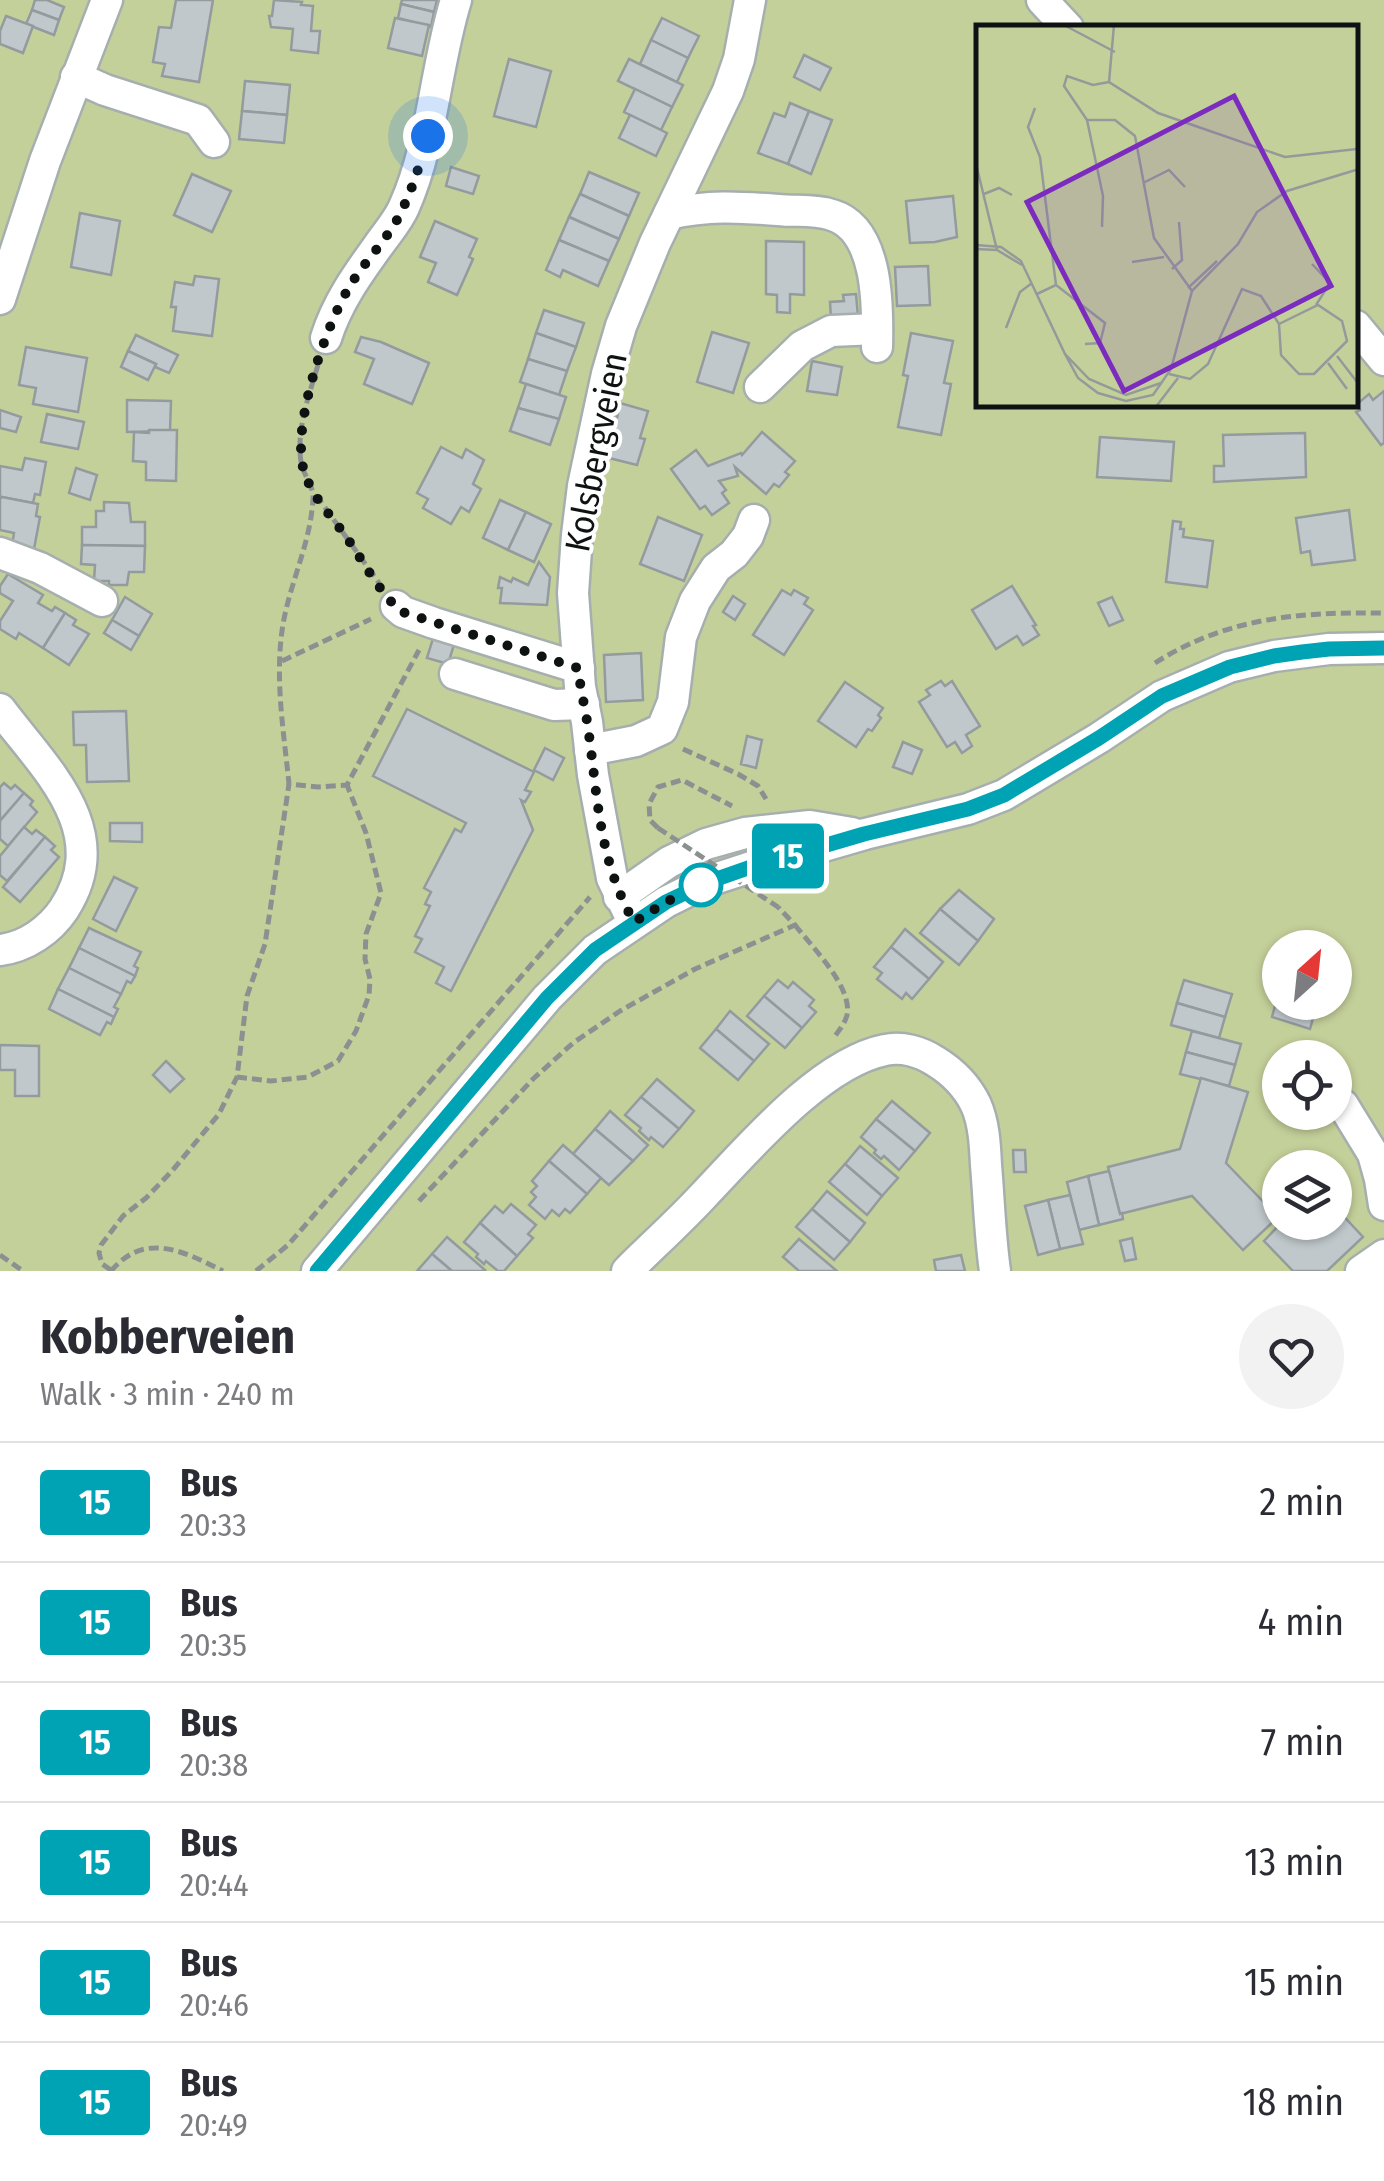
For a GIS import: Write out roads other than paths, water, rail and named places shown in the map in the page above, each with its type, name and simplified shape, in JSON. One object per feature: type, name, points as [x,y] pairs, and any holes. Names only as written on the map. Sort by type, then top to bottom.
[{"type":"street","points":[[0,300],[76,77],[107,0]]},
{"type":"street","points":[[326,338],[348,288],[402,212],[416,176],[456,0]]},
{"type":"street","name":"Kolsbergveien","points":[[615,904],[578,668],[573,594],[583,486],[621,326],[728,90],[740,59],[750,0]]},
{"type":"street","points":[[1042,0],[1065,25]]},
{"type":"street","points":[[76,77],[198,120],[214,142]]},
{"type":"street","points":[[669,214],[726,206],[813,210],[837,216],[855,230],[868,254],[878,308],[877,338],[831,331],[802,346],[760,387]]},
{"type":"street","points":[[1359,330],[1384,360]]},
{"type":"street","points":[[590,750],[636,741],[662,730],[674,702],[681,636],[695,601],[716,568],[748,536],[754,520]]},
{"type":"street","points":[[0,553],[40,568],[102,601]]},
{"type":"street","points":[[396,606],[402,612],[434,623],[578,668]]},
{"type":"street","points":[[317,1271],[547,998],[595,950],[615,904],[666,902],[708,882],[780,858],[968,809],[1004,795],[1162,696],[1230,667],[1329,649],[1384,648]]},
{"type":"street","points":[[455,674],[554,704],[584,704]]},
{"type":"street","points":[[0,710],[51,772],[68,803],[83,855],[78,880],[54,922],[33,940],[0,950]]},
{"type":"street","points":[[627,1271],[778,1118],[826,1078],[860,1058],[887,1049],[906,1049],[946,1068],[962,1082],[977,1106],[984,1135],[995,1271]]},
{"type":"street","points":[[1352,1120],[1373,1154],[1384,1205]]},
{"type":"street","points":[[1361,1271],[1384,1255]]}]
